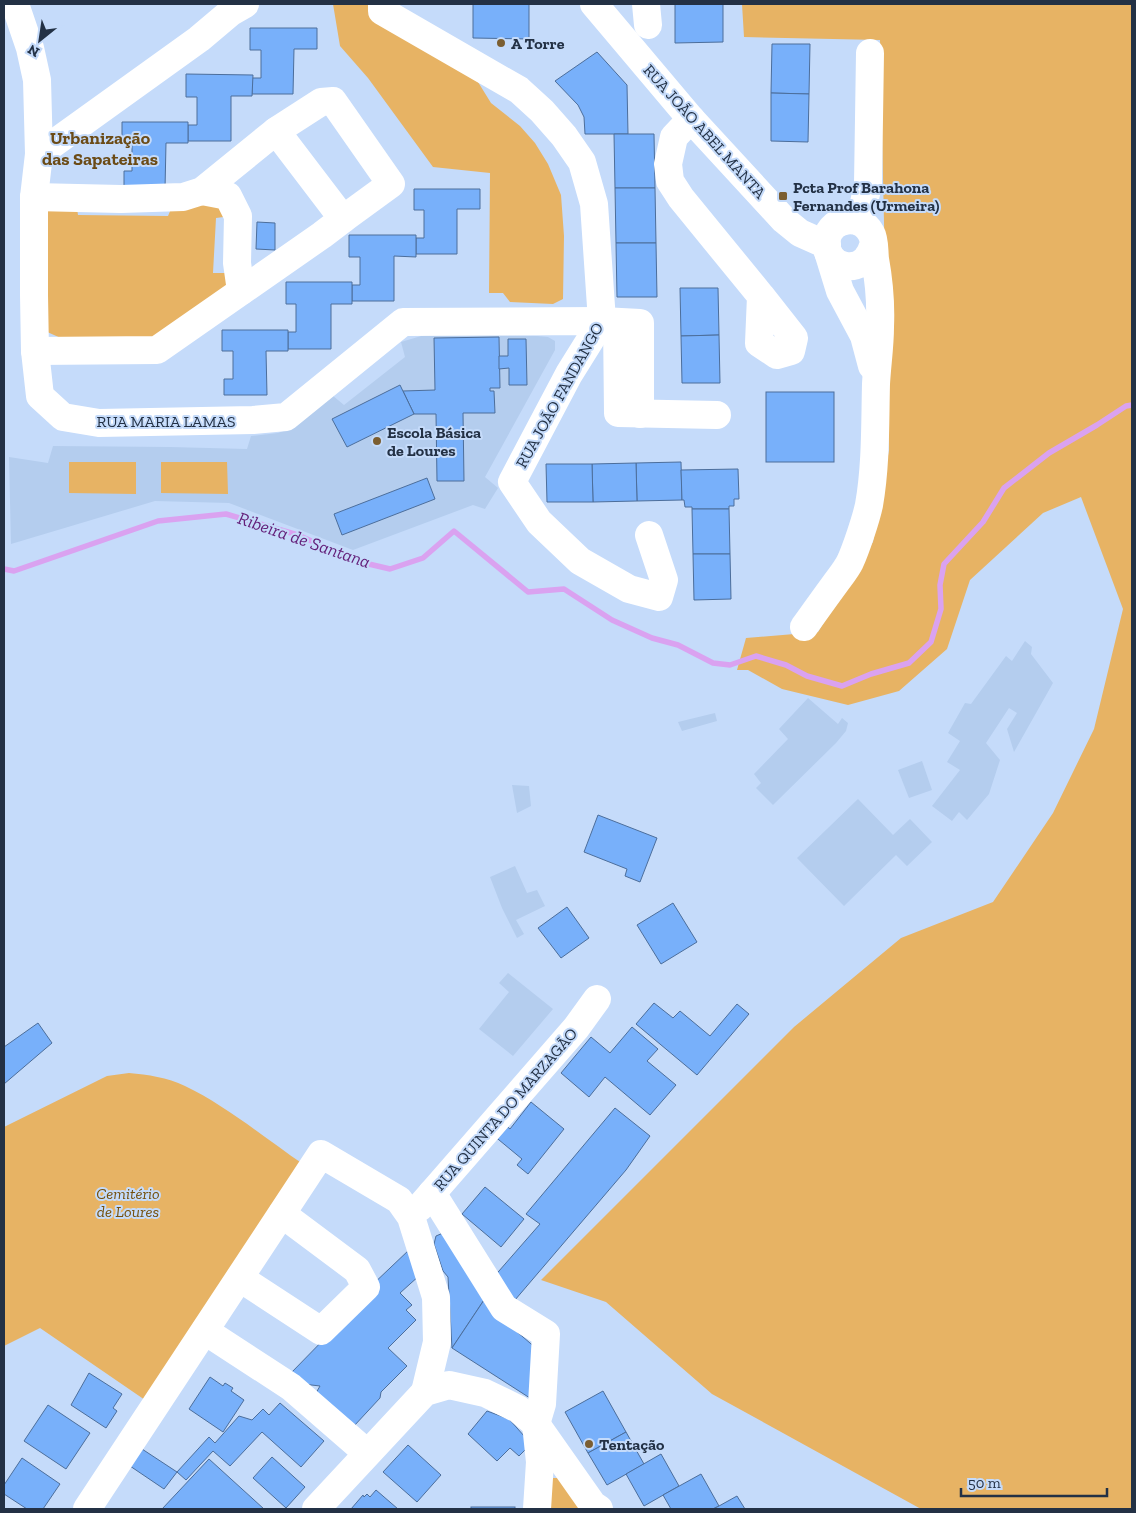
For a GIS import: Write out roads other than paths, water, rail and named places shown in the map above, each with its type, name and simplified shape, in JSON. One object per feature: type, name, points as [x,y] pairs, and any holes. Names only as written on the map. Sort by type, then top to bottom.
[{"type":"street","name":"RUA MARIA LAMAS","points":[[15,4],[30,48],[37,80],[39,154],[34,196],[35,351],[40,396],[63,417],[99,422],[253,420],[286,417],[403,322],[610,321],[640,323],[640,414],[717,415]]},
{"type":"street","points":[[39,154],[199,39],[231,12],[245,4]]},
{"type":"street","name":"RUA JOÃO FANDANGO","points":[[382,4],[382,11],[519,90],[542,111],[564,136],[582,162],[594,204],[610,321],[569,374],[512,482],[539,522],[580,561],[629,589],[659,597],[664,580],[649,535]]},
{"type":"street","name":"RUA JOÃO ABEL MANTA","points":[[594,4],[692,119],[784,220],[800,233],[828,248]]},
{"type":"street","points":[[858,221],[868,184],[870,54]]},
{"type":"street","points":[[34,196],[183,197],[202,191],[276,131],[321,102],[333,101],[391,184],[322,235],[157,350],[35,351]]},
{"type":"street","points":[[692,119],[674,137],[668,164],[670,181],[681,198],[760,296]]},
{"type":"street","points":[[276,131],[343,219]]},
{"type":"street","points":[[202,191],[228,196],[238,216],[237,263],[241,292]]},
{"type":"street","points":[[804,628],[849,564],[869,506],[876,446],[876,382],[880,325],[878,277],[873,238],[865,225],[858,221],[843,221],[836,224],[831,230],[828,248],[840,291],[864,336],[876,382]]},
{"type":"street","points":[[828,248],[832,259],[838,264],[853,267],[867,260],[874,246]]},
{"type":"street","name":"RUA QUINTA DO MARZAGÃO","points":[[411,1217],[576,1028],[597,999]]},
{"type":"street","points":[[88,1509],[321,1154],[399,1200],[411,1217],[436,1297],[437,1342],[424,1392],[316,1509]]},
{"type":"street","points":[[432,1193],[504,1308],[546,1334],[542,1404],[536,1424],[540,1462],[537,1509]]},
{"type":"street","points":[[240,1278],[321,1331],[366,1287],[357,1270],[282,1214]]},
{"type":"street","points":[[205,1331],[291,1387],[367,1453]]},
{"type":"street","points":[[424,1392],[449,1385],[485,1394],[518,1409],[536,1424],[593,1505],[599,1509]]},
{"type":"waterway","name":"Ribeira de Santana","points":[[4,569],[14,571],[158,521],[226,514],[298,535],[356,561],[390,569],[423,558],[454,531],[528,592],[564,589],[612,620],[652,638],[678,645],[713,663],[730,665],[756,656],[786,665],[807,676],[842,686],[871,674],[909,663],[931,642],[941,609],[940,585],[944,564],[983,522],[1004,488],[1049,453],[1126,406],[1132,405]]},
{"type":"place","name":"A Torre","points":[[501,43]]},
{"type":"place","name":"Pcta Prof Barahona Fernandes (Urmeira)","points":[[783,196]]},
{"type":"place","name":"Escola Básica de Loures","points":[[377,441]]},
{"type":"place","name":"Tentação","points":[[589,1444]]},
{"type":"district","name":"Urbanização das Sapateiras","points":[[100,148]]},
{"type":"park label","name":"Cemitério de Loures","points":[[128,1202]]}]
